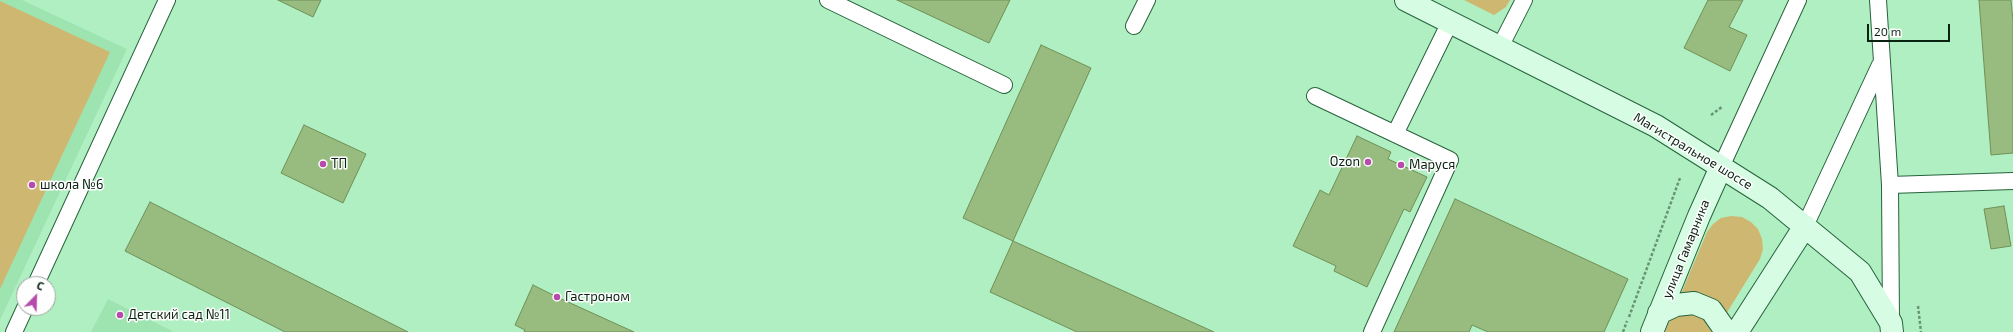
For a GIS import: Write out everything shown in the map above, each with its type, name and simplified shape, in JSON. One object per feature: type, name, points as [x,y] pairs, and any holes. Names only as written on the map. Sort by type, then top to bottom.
[{"type":"main road","name":"Магистральное шоссе","points":[[1406,0],[1656,126],[1770,198],[1860,272],[1891,328]]},
{"type":"main road","name":"улица Гамарника","points":[[1656,323],[1721,167]]},
{"type":"main road","points":[[1738,332],[1805,226]]},
{"type":"main road","points":[[1656,323],[1676,305],[1694,304],[1711,310],[1723,327],[1724,332]]},
{"type":"lane","points":[[40,276],[167,0]]},
{"type":"lane","points":[[828,0],[1004,85]]},
{"type":"lane","points":[[1134,26],[1147,0]]},
{"type":"lane","points":[[1500,47],[1524,0]]},
{"type":"lane","points":[[1721,167],[1798,0]]},
{"type":"lane","points":[[1878,0],[1890,185],[1891,328]]},
{"type":"lane","points":[[1395,134],[1450,22]]},
{"type":"lane","points":[[1805,226],[1881,63]]},
{"type":"lane","points":[[1315,96],[1450,160],[1372,332]]},
{"type":"lane","points":[[1890,185],[2013,181]]},
{"type":"lane","points":[[14,332],[21,316]]},
{"type":"path","points":[[1623,332],[1680,178]]},
{"type":"path","points":[[1918,306],[1921,332]]},
{"type":"shaded area","name":"школа №6","points":[[0,0],[22,0],[127,49],[21,276],[16,276],[16,286],[0,320]]},
{"type":"shaded area","points":[[1464,0],[1510,0],[1506,7],[1494,15]]},
{"type":"shaded area","name":"школа №6","points":[[0,1],[110,52],[0,289]]},
{"type":"shaded area","points":[[1731,216],[1742,217],[1751,222],[1758,229],[1762,239],[1763,249],[1760,259],[1715,332],[1665,332],[1707,232],[1713,224],[1721,218]]},
{"type":"shaded area","name":"Детский сад №11","points":[[108,299],[174,332],[91,332]]},
{"type":"building","points":[[278,0],[321,0],[313,17]]},
{"type":"building","points":[[897,0],[1010,0],[989,43]]},
{"type":"building","points":[[1708,0],[1743,0],[1729,27],[1747,35],[1730,71],[1684,48]]},
{"type":"building","points":[[1979,0],[2011,0],[2013,21],[2013,153],[1991,155]]},
{"type":"building","points":[[1041,45],[1091,68],[1013,241],[963,218]]},
{"type":"building","name":"ТП","points":[[304,125],[366,154],[343,203],[281,173]]},
{"type":"building","points":[[1357,136],[1391,152],[1388,159],[1427,177],[1410,212],[1404,209],[1367,287],[1334,271],[1336,266],[1293,246],[1320,190],[1329,195]]},
{"type":"building","points":[[1455,199],[1628,279],[1604,332],[1488,332],[1472,325],[1469,332],[1394,332]]},
{"type":"building","points":[[150,202],[408,332],[285,332],[125,251]]},
{"type":"building","points":[[2004,206],[2011,246],[1991,249],[1984,209]]},
{"type":"building","points":[[1013,241],[1214,332],[1077,332],[990,292]]},
{"type":"building","points":[[533,285],[634,332],[524,332],[525,330],[515,325]]},
{"type":"place","name":"Ozon","points":[[1368,162]]},
{"type":"place","name":"ТП","points":[[323,164]]},
{"type":"place","name":"Маруся","points":[[1401,165]]},
{"type":"place","name":"школа №6","points":[[32,185]]},
{"type":"place","name":"Гастроном","points":[[557,297]]},
{"type":"place","name":"Детский сад №11","points":[[120,315]]}]
